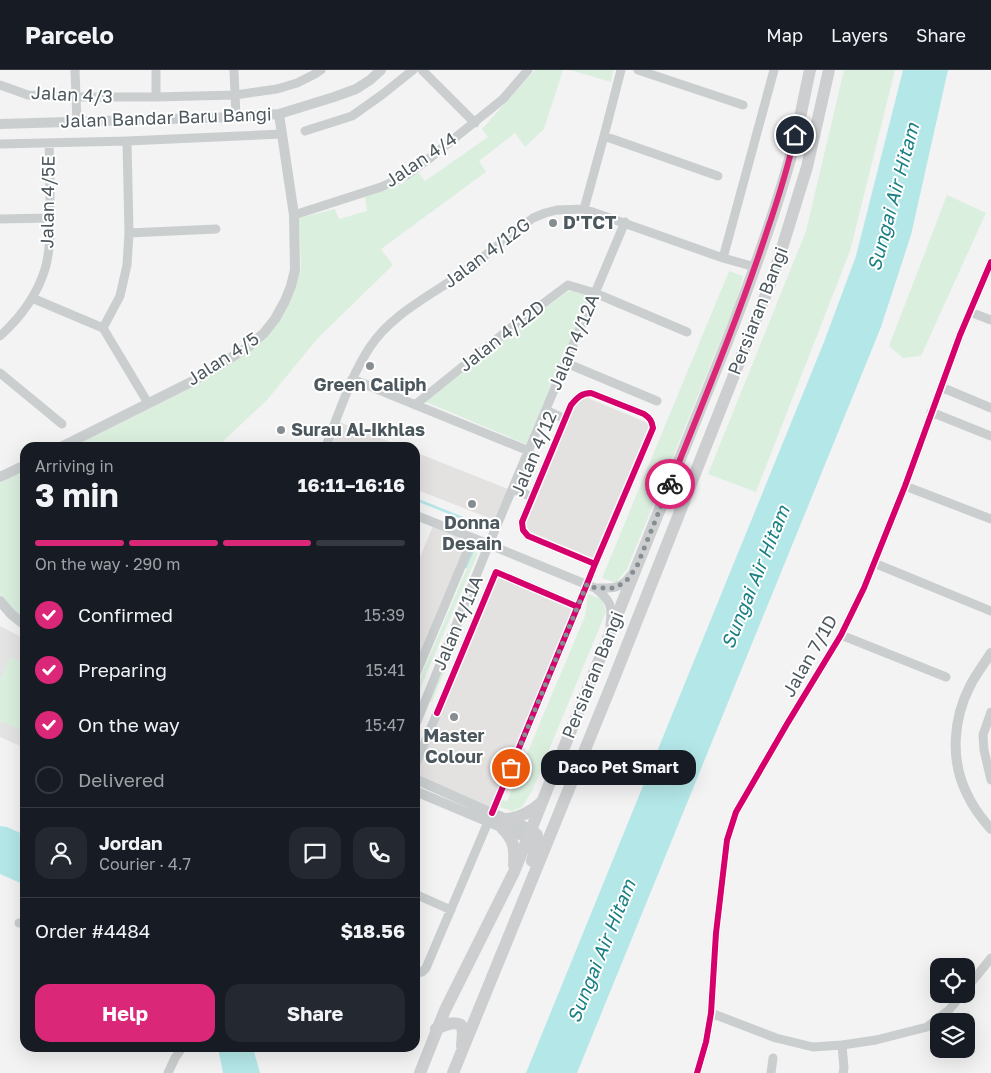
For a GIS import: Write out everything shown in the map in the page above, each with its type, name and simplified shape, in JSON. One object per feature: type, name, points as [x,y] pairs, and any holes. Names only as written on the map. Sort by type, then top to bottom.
[{"type":"main road","name":"Persiaran Bangi","points":[[420,1073],[436,1029],[532,834],[542,802],[725,347],[755,267],[792,152],[810,70]]},
{"type":"main road","name":"Persiaran Bangi","points":[[452,1073],[617,672],[774,274],[807,167],[829,70]]},
{"type":"main road","points":[[481,1006],[484,980],[536,852],[532,834],[547,827],[584,737],[594,725]]},
{"type":"main road","points":[[514,872],[515,850],[505,824],[534,809],[542,802]]},
{"type":"main road","points":[[436,1029],[447,1024],[461,1025],[463,1031],[461,1053]]},
{"type":"street","points":[[75,70],[77,122]]},
{"type":"street","points":[[156,70],[156,97]]},
{"type":"street","points":[[234,70],[236,117]]},
{"type":"street","name":"Jalan 4/3","points":[[0,85],[28,95],[76,97],[156,97],[235,94],[277,89],[316,74],[321,70]]},
{"type":"street","name":"Jalan Bandar Baru Bangi","points":[[0,124],[279,114],[356,89],[381,70]]},
{"type":"street","points":[[305,132],[352,116],[413,70]]},
{"type":"street","points":[[422,70],[475,123]]},
{"type":"street","name":"Jalan 4/4","points":[[294,215],[381,187],[404,176],[430,158],[503,100],[528,70]]},
{"type":"street","points":[[584,208],[621,70]]},
{"type":"street","points":[[638,70],[743,105]]},
{"type":"street","points":[[723,258],[774,70]]},
{"type":"street","name":"Jalan 4/5","points":[[71,442],[195,380],[248,347],[264,333],[275,319],[285,301],[295,270],[294,215],[279,114]]},
{"type":"street","points":[[0,144],[127,141],[282,134]]},
{"type":"street","points":[[604,136],[718,176]]},
{"type":"street","points":[[103,328],[120,296],[127,265],[129,233],[127,141]]},
{"type":"street","name":"Jalan 4/5E","points":[[0,336],[32,298],[45,268],[49,251],[49,142]]},
{"type":"street","name":"Jalan 4/12G","points":[[327,442],[352,379],[370,346],[395,319],[459,275],[534,218],[545,213],[584,208],[723,258],[755,267]]},
{"type":"street","points":[[0,219],[50,218]]},
{"type":"street","name":"Jalan 4/12A","points":[[489,544],[625,222]]},
{"type":"street","points":[[129,233],[216,229]]},
{"type":"street","name":"Jalan 7/1D","points":[[697,1073],[706,1042],[711,1013],[716,933],[727,840],[736,812],[786,724],[841,635],[864,588],[991,262]]},
{"type":"street","name":"Jalan 4/12D","points":[[415,405],[565,287],[570,286],[595,293],[687,332]]},
{"type":"street","points":[[32,298],[103,328],[148,404]]},
{"type":"street","points":[[970,312],[991,320]]},
{"type":"street","points":[[566,363],[657,401]]},
{"type":"street","points":[[0,373],[62,424]]},
{"type":"street","points":[[352,379],[529,451]]},
{"type":"street","points":[[941,387],[991,408]]},
{"type":"street","name":"Jalan 4/12","points":[[420,972],[426,968],[578,607],[591,586],[595,564],[653,428],[650,418],[644,414],[591,393],[584,393],[578,396],[571,405],[522,522],[523,530],[528,536],[595,564]]},
{"type":"street","name":"Jalan 4/12","points":[[546,410],[565,419]]},
{"type":"street","points":[[931,412],[991,436]]},
{"type":"street","points":[[0,477],[20,467]]},
{"type":"street","points":[[905,486],[991,519]]},
{"type":"street","name":"Jalan 4/12","points":[[513,489],[532,497]]},
{"type":"street","points":[[420,517],[591,586],[606,596],[611,606],[609,635]]},
{"type":"street","points":[[420,664],[473,538]]},
{"type":"street","name":"Jalan 4/11A","points":[[420,714],[489,544]]},
{"type":"street","points":[[874,563],[991,611]]},
{"type":"street","points":[[481,565],[496,572]]},
{"type":"street","points":[[591,586],[617,587],[627,580],[637,566]]},
{"type":"street","name":"Jalan 4/11A","points":[[420,754],[496,572],[578,607]]},
{"type":"street","points":[[0,601],[20,621]]},
{"type":"street","points":[[841,635],[946,677]]},
{"type":"street","points":[[991,653],[970,686],[960,709],[956,729],[955,750],[961,781],[968,796],[991,829]]},
{"type":"street","points":[[991,712],[983,735],[984,750],[991,780]]},
{"type":"street","points":[[420,782],[488,821]]},
{"type":"street","points":[[420,793],[488,821],[505,824],[532,834]]},
{"type":"street","points":[[420,896],[451,910]]},
{"type":"street","points":[[975,978],[991,958]]},
{"type":"street","points":[[711,1013],[776,1038],[813,1047],[876,1040],[926,1027],[949,1010],[955,1003]]},
{"type":"street","points":[[842,1045],[843,1073]]},
{"type":"street","points":[[168,1073],[179,1052]]},
{"type":"street","points":[[771,1073],[773,1058]]},
{"type":"shaded area","points":[[583,396],[648,423],[650,429],[594,560],[529,533],[526,521],[574,408]]},
{"type":"shaded area","points":[[339,422],[390,442],[331,442]]},
{"type":"shaded area","points":[[420,454],[508,489],[494,520],[420,491]]},
{"type":"shaded area","points":[[433,526],[469,540],[420,654],[420,557]]},
{"type":"shaded area","points":[[497,577],[573,608],[491,807],[420,777],[420,765]]},
{"type":"shaded area","points":[[0,626],[20,636],[20,746],[0,737]]},
{"type":"green space","points":[[535,70],[563,70],[544,129],[525,147],[515,133],[479,161],[486,172],[381,249],[393,265],[318,338],[267,400],[222,442],[76,442],[261,341],[285,309],[301,269],[299,218],[335,209],[339,219],[367,211],[365,197],[403,183],[418,172],[425,181],[488,137],[482,129]]},
{"type":"green space","points":[[570,70],[613,70],[611,82]]},
{"type":"green space","points":[[844,70],[895,70],[850,251],[756,492],[708,474],[806,231]]},
{"type":"green space","points":[[947,195],[986,213],[921,356],[903,358],[889,346]]},
{"type":"green space","points":[[729,271],[743,276],[737,300],[627,569],[616,583],[602,578]]},
{"type":"green space","points":[[570,290],[590,295],[526,444],[426,402],[515,330]]},
{"type":"green space","points":[[20,472],[19,615],[4,602],[0,594],[0,483]]},
{"type":"green space","points":[[474,552],[478,553],[420,689],[420,678]]},
{"type":"green space","points":[[475,584],[479,586],[432,702],[428,700]]},
{"type":"green space","points":[[588,594],[602,599],[606,612],[532,791],[522,807],[512,811],[500,807],[502,800],[507,801],[585,616]]},
{"type":"green space","points":[[10,657],[20,661],[20,730],[0,721],[0,680]]},
{"type":"water","name":"Sungai Air Hitam","points":[[903,70],[948,70],[911,235],[881,327],[577,1073],[526,1073],[824,342],[856,256]]},
{"type":"water","points":[[0,826],[20,833],[20,883],[0,874]]},
{"type":"water","points":[[219,1052],[254,1052],[260,1073],[223,1073]]},
{"type":"waterway","points":[[420,501],[475,523]]},
{"type":"waterway","points":[[466,567],[475,546]]},
{"type":"cycle path","points":[[697,1073],[706,1042],[711,1013],[716,933],[727,840],[736,812],[841,635],[864,588],[905,486],[960,335],[991,262]]},
{"type":"cycle path","points":[[492,813],[653,428],[652,423],[644,414],[588,393],[577,398],[571,405],[522,522],[523,530],[528,536],[595,564]]},
{"type":"cycle path","points":[[437,713],[496,572],[578,607]]},
{"type":"way so far","points":[[511,768],[587,584],[595,588],[612,588],[627,580],[637,566],[670,484]]},
{"type":"place","name":"D'TCT","points":[[553,223]]},
{"type":"place","name":"Green Caliph","points":[[370,366]]},
{"type":"place","name":"Surau Al-Ikhlas","points":[[281,430]]},
{"type":"place","name":"Donna Desain","points":[[472,504]]},
{"type":"place","name":"Master Colour","points":[[454,717]]},
{"type":"place","name":"Daco Pet Smart","points":[[511,768]]},
{"type":"route","points":[[670,484],[755,267],[792,152],[795,135]]}]
